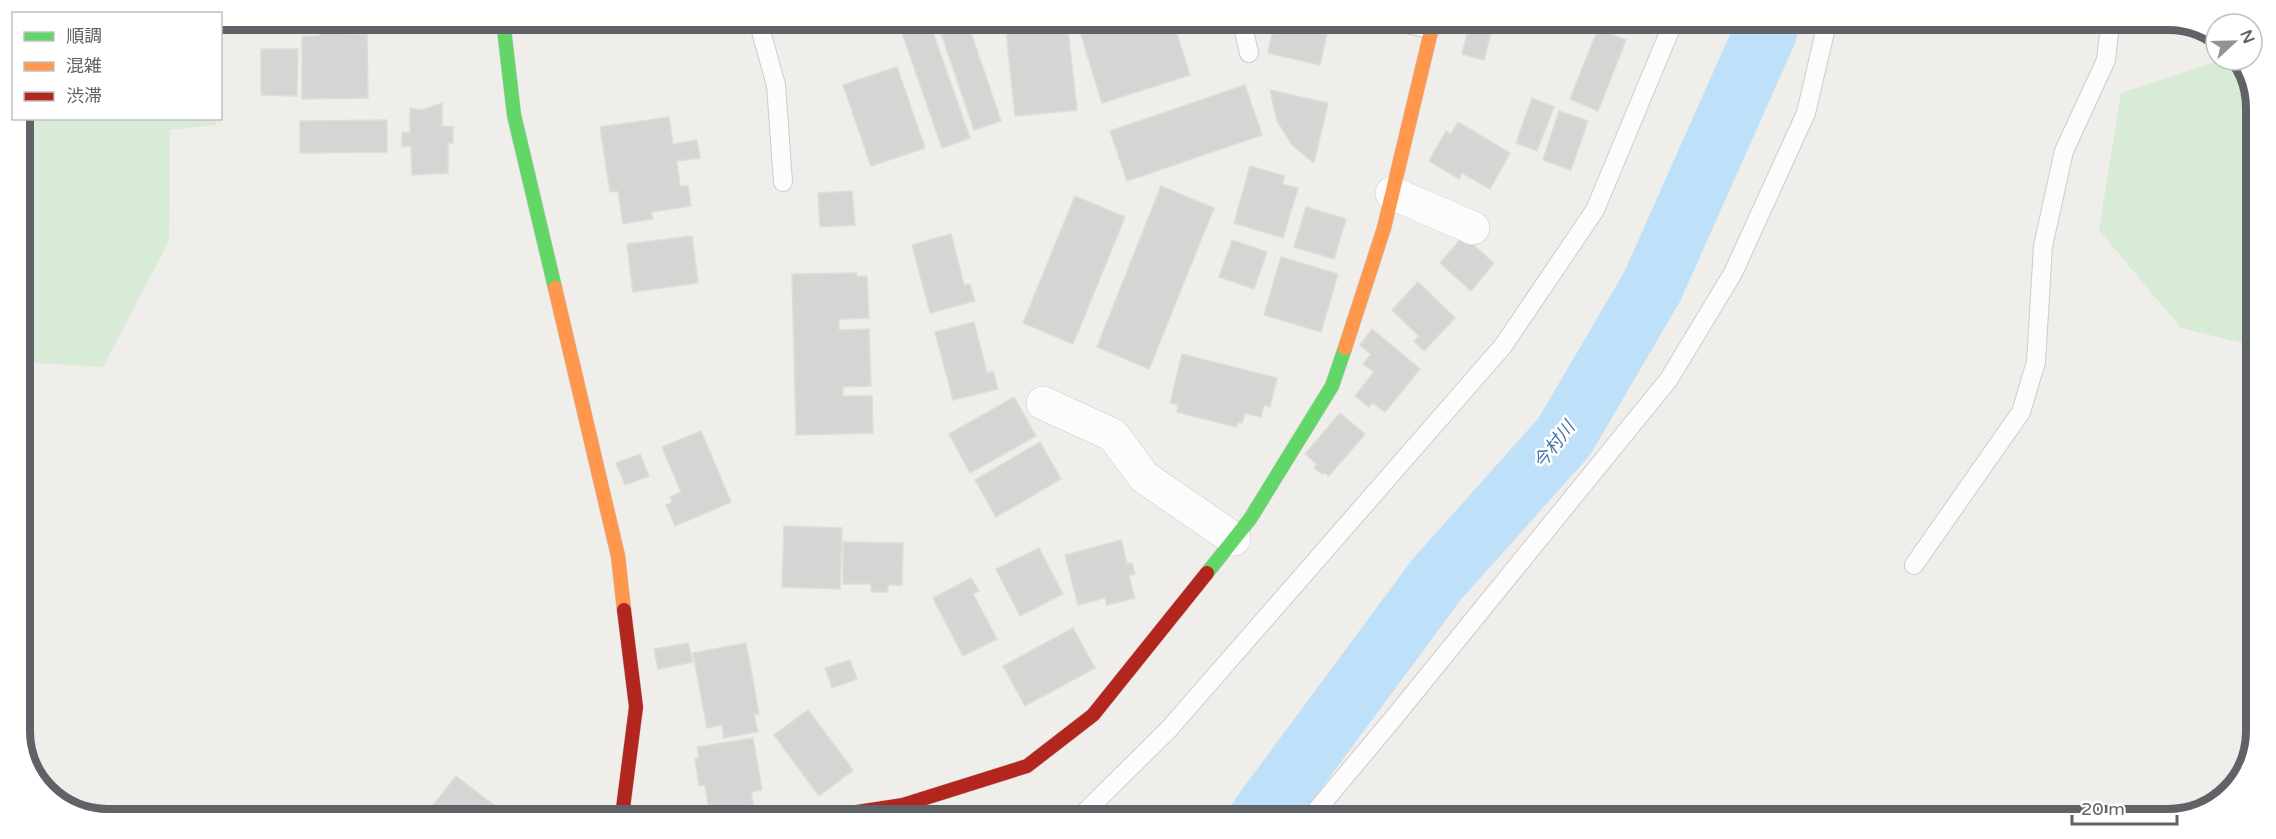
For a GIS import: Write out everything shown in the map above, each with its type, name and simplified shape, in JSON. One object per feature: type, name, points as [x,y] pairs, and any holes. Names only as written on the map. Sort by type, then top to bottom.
[{"type":"street","points":[[504,30],[514,115],[618,556],[636,707],[623,809]]},
{"type":"street","points":[[877,809],[903,805],[1027,766],[1093,715],[1250,519],[1332,386],[1384,228],[1431,30]]},
{"type":"street","points":[[1392,193],[1473,228]]},
{"type":"street","points":[[1043,403],[1113,435],[1144,477],[1234,539]]},
{"type":"lane","points":[[761,30],[776,85],[783,182]]},
{"type":"lane","points":[[1244,30],[1249,53]]},
{"type":"lane","points":[[1088,809],[1169,729],[1503,346],[1595,210],[1670,30]]},
{"type":"lane","points":[[1318,809],[1669,379],[1732,273],[1806,113],[1825,30]]},
{"type":"lane","points":[[1914,565],[2021,412],[2036,362],[2043,246],[2064,151],[2106,60],[2109,30]]},
{"type":"green space","points":[[2204,66],[2204,72],[2237,72],[2246,103],[2246,344],[2181,328],[2099,230],[2121,93]]},
{"type":"green space","points":[[30,120],[215,120],[216,125],[170,130],[169,241],[103,367],[30,363]]},
{"type":"building","points":[[319,30],[350,30],[351,34],[367,34],[368,98],[302,99],[302,36],[319,36]]},
{"type":"building","points":[[901,30],[932,30],[970,138],[942,148]]},
{"type":"building","points":[[940,30],[970,30],[1001,121],[974,130]]},
{"type":"building","points":[[1006,30],[1068,30],[1077,110],[1015,116]]},
{"type":"building","points":[[1079,30],[1176,30],[1190,75],[1102,103]]},
{"type":"building","points":[[1272,30],[1328,30],[1320,65],[1268,53]]},
{"type":"building","points":[[1468,30],[1492,30],[1484,60],[1462,54]]},
{"type":"building","points":[[1598,30],[1626,40],[1598,111],[1570,99]]},
{"type":"building","points":[[261,49],[298,49],[297,96],[261,95]]},
{"type":"building","points":[[897,67],[925,148],[871,166],[843,85]]},
{"type":"building","points":[[1245,85],[1262,135],[1127,181],[1110,131]]},
{"type":"building","points":[[1270,90],[1328,103],[1314,163],[1292,145],[1277,121]]},
{"type":"building","points":[[1532,98],[1554,107],[1537,151],[1516,143]]},
{"type":"building","points":[[442,103],[442,126],[453,127],[453,143],[448,143],[448,173],[412,175],[411,146],[402,147],[402,132],[410,133],[410,108],[422,110]]},
{"type":"building","points":[[1559,111],[1588,121],[1571,170],[1543,160]]},
{"type":"building","points":[[669,117],[673,144],[697,140],[700,158],[677,161],[680,186],[688,186],[691,206],[651,212],[653,219],[623,224],[618,191],[610,192],[600,127]]},
{"type":"building","points":[[387,120],[387,152],[300,153],[300,121]]},
{"type":"building","points":[[1458,122],[1510,153],[1490,189],[1462,173],[1459,179],[1429,161],[1446,131],[1451,134]]},
{"type":"building","points":[[1250,166],[1285,176],[1282,184],[1298,188],[1283,238],[1234,223]]},
{"type":"building","points":[[1161,186],[1214,208],[1149,369],[1097,347]]},
{"type":"building","points":[[852,191],[855,225],[820,227],[818,193]]},
{"type":"building","points":[[1075,196],[1125,217],[1073,344],[1023,323]]},
{"type":"building","points":[[1306,207],[1346,219],[1334,259],[1294,247]]},
{"type":"building","points":[[951,234],[964,285],[970,284],[975,301],[930,313],[912,245]]},
{"type":"building","points":[[692,236],[698,283],[633,292],[627,244]]},
{"type":"building","points":[[1463,236],[1494,263],[1471,291],[1440,263]]},
{"type":"building","points":[[1232,240],[1267,252],[1254,289],[1219,277]]},
{"type":"building","points":[[1281,257],[1338,274],[1321,332],[1264,315]]},
{"type":"building","points":[[856,273],[857,277],[867,276],[869,318],[839,319],[839,330],[869,329],[871,386],[843,387],[843,396],[872,396],[873,433],[796,435],[792,274]]},
{"type":"building","points":[[1418,282],[1455,318],[1424,351],[1414,341],[1419,336],[1392,310]]},
{"type":"building","points":[[974,322],[987,373],[993,371],[998,389],[953,400],[935,332]]},
{"type":"building","points":[[1372,329],[1420,369],[1385,412],[1373,403],[1369,407],[1355,396],[1374,372],[1363,364],[1371,354],[1360,345]]},
{"type":"building","points":[[1182,354],[1277,378],[1270,407],[1264,405],[1261,417],[1245,413],[1242,423],[1238,422],[1236,427],[1177,412],[1178,405],[1170,403]]},
{"type":"building","points":[[1014,397],[1036,436],[970,473],[949,434]]},
{"type":"building","points":[[1340,413],[1365,434],[1329,476],[1314,468],[1317,464],[1305,454]]},
{"type":"building","points":[[701,431],[731,502],[675,526],[666,505],[672,502],[670,497],[681,492],[662,447]]},
{"type":"building","points":[[1040,442],[1061,479],[996,517],[975,480]]},
{"type":"building","points":[[640,454],[649,476],[625,485],[616,463]]},
{"type":"building","points":[[784,526],[842,528],[840,589],[782,587]]},
{"type":"building","points":[[1121,540],[1127,564],[1132,563],[1135,574],[1129,576],[1135,598],[1107,605],[1105,598],[1078,605],[1065,555]]},
{"type":"building","points":[[843,542],[903,543],[902,585],[888,585],[888,592],[871,592],[871,584],[843,584]]},
{"type":"building","points":[[1039,548],[1063,594],[1020,616],[996,569]]},
{"type":"building","points":[[971,578],[979,591],[973,594],[997,639],[963,656],[933,598]]},
{"type":"building","points":[[1073,628],[1095,668],[1025,706],[1003,666]]},
{"type":"building","points":[[688,643],[693,662],[658,669],[654,649]]},
{"type":"building","points":[[746,643],[759,714],[754,714],[758,732],[724,738],[722,725],[707,728],[693,653]]},
{"type":"building","points":[[850,660],[857,679],[832,688],[825,668]]},
{"type":"building","points":[[808,710],[853,770],[819,796],[774,735]]},
{"type":"building","points":[[753,738],[762,790],[751,792],[754,809],[709,809],[705,785],[699,786],[695,759],[699,758],[697,747]]},
{"type":"building","points":[[456,776],[499,809],[430,809]]},
{"type":"waterway","name":"今村川","points":[[1267,809],[1437,579],[1564,437],[1652,287],[1766,30]]},
{"type":"traffic: fast","points":[[504,30],[514,115],[555,288]]},
{"type":"traffic: fast","points":[[1207,573],[1250,519],[1332,386],[1345,348]]},
{"type":"traffic: slow","points":[[1345,348],[1384,228],[1431,30]]},
{"type":"traffic: slow","points":[[555,288],[618,556],[624,610]]},
{"type":"traffic: jam","points":[[877,809],[903,805],[1027,766],[1093,715],[1207,573]]},
{"type":"traffic: jam","points":[[623,809],[636,707],[624,610]]}]
